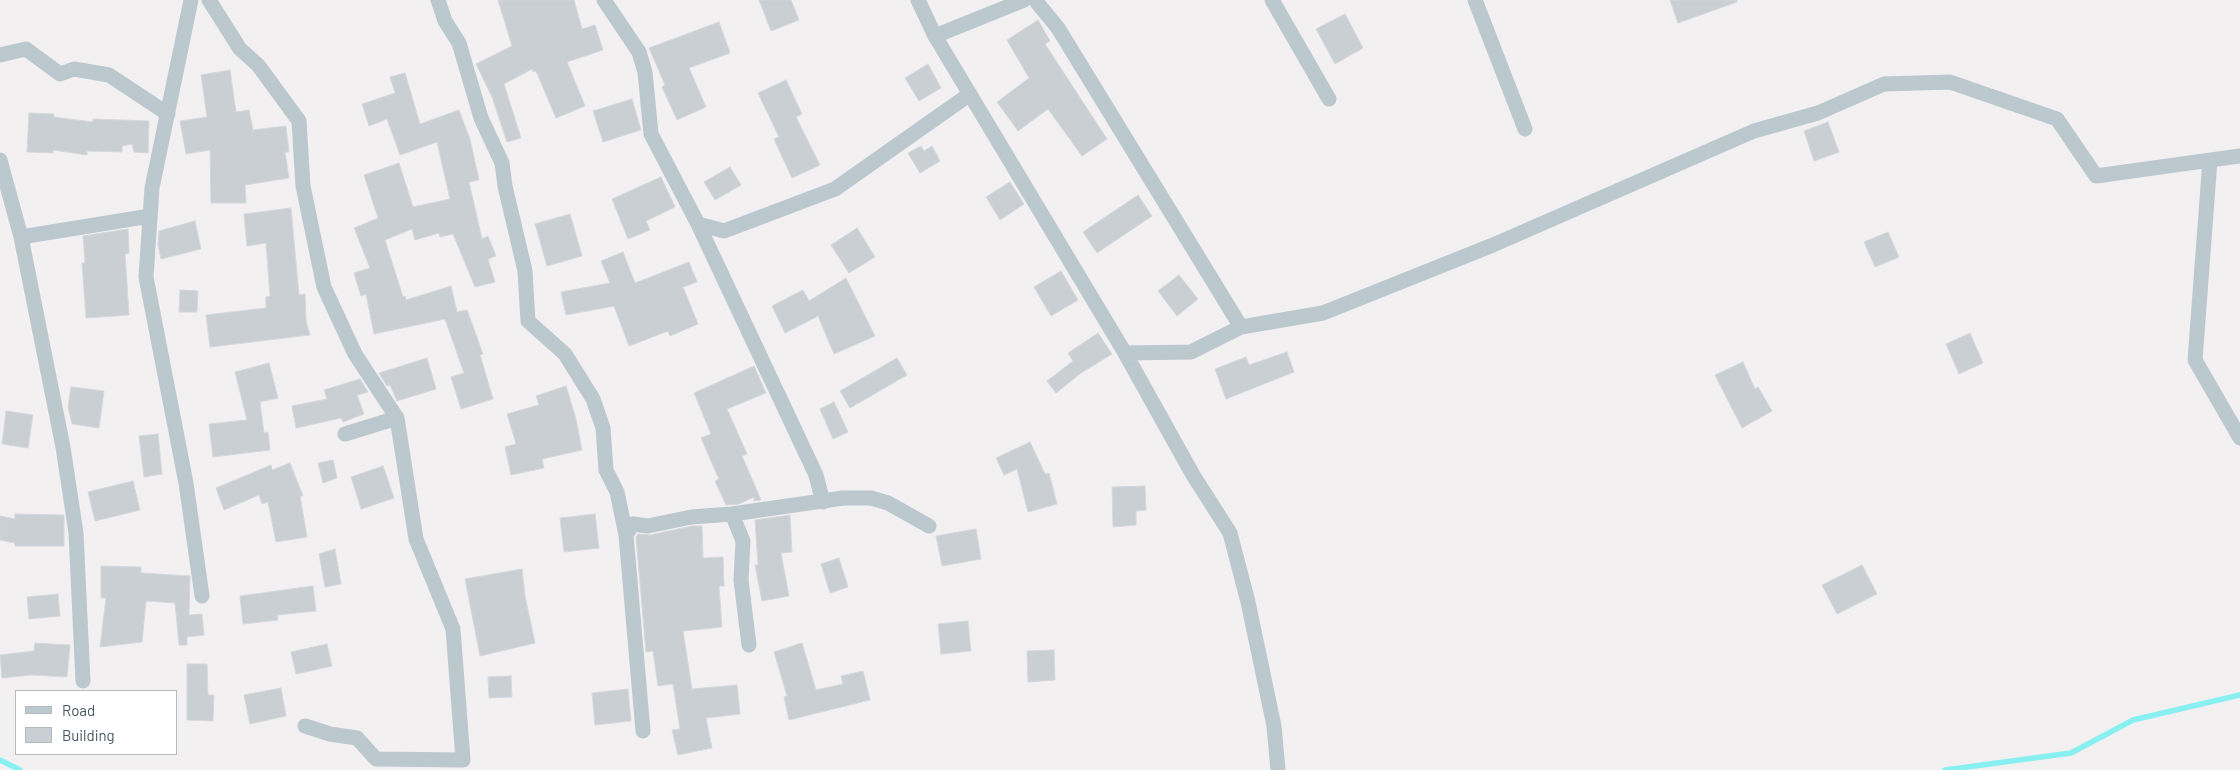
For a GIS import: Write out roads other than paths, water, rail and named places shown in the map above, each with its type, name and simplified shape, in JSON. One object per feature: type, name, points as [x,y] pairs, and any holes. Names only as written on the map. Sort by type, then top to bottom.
[{"type":"street","points":[[191,0],[152,188],[146,277],[186,483],[202,596]]},
{"type":"street","points":[[209,0],[240,49],[258,65],[299,121],[303,186],[324,288],[355,354],[397,418],[416,539],[452,629],[463,760],[376,759],[357,738],[330,734],[305,726]]},
{"type":"street","points":[[438,0],[445,21],[459,43],[481,118],[502,163],[505,186],[525,271],[528,321],[565,354],[592,399],[603,428],[606,470],[617,492],[626,535],[644,731]]},
{"type":"street","points":[[604,0],[639,52],[645,72],[650,134],[698,224],[816,475],[823,502]]},
{"type":"street","points":[[918,0],[935,36],[1125,353],[1193,475],[1230,533],[1248,602],[1274,726],[1278,770]]},
{"type":"street","points":[[935,36],[1024,0]]},
{"type":"street","points":[[1035,0],[1058,28],[1241,327]]},
{"type":"street","points":[[1272,0],[1328,98]]},
{"type":"street","points":[[1475,0],[1525,129]]},
{"type":"street","points":[[0,55],[26,49],[60,74],[74,69],[109,75],[168,114]]},
{"type":"street","points":[[1125,353],[1190,352],[1241,327],[1323,313],[1493,244],[1754,130],[1818,113],[1884,84],[1950,82],[2057,118],[2096,176],[2240,156]]},
{"type":"street","points":[[698,224],[724,231],[835,189],[970,94]]},
{"type":"street","points":[[0,160],[21,237],[63,447],[76,534],[83,681]]},
{"type":"street","points":[[2210,160],[2195,360],[2240,438]]},
{"type":"street","points":[[21,237],[150,216]]},
{"type":"street","points":[[344,434],[397,418]]},
{"type":"street","points":[[626,535],[633,524],[648,526],[690,517],[732,514],[843,498],[871,498],[888,503],[929,526]]},
{"type":"street","points":[[732,514],[743,540],[741,580],[749,645]]},
{"type":"waterway","points":[[1945,770],[2071,753],[2133,720],[2240,695]]},
{"type":"waterway","points":[[0,760],[20,770]]}]
